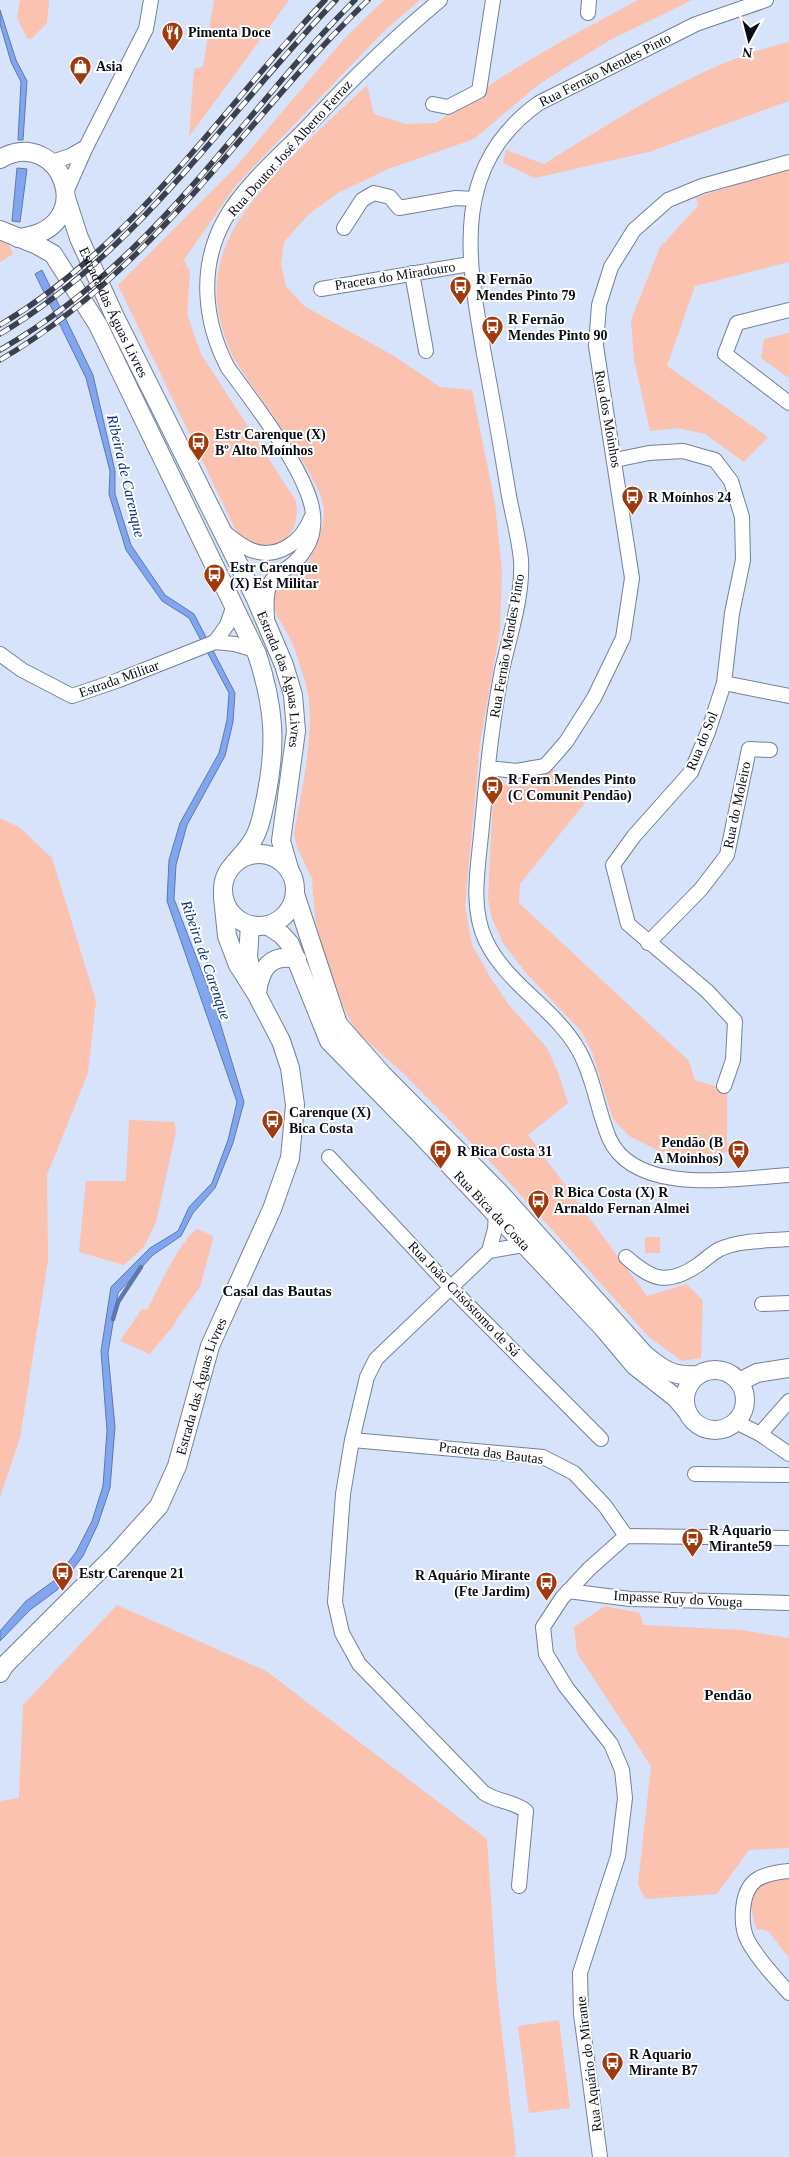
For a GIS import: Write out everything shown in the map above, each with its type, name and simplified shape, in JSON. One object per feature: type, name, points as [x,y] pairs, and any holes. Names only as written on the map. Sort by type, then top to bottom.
[{"type":"street","points":[[18,238],[45,232],[60,217],[66,195],[86,147],[146,29],[151,0]]},
{"type":"street","name":"Rua Doutor José Alberto Ferraz","points":[[267,623],[266,601],[271,579],[297,559],[306,548],[314,525],[313,513],[306,489],[292,463],[228,368],[220,352],[207,305],[207,282],[212,249],[225,218],[258,177],[351,80],[440,0]]},
{"type":"street","points":[[433,104],[448,107],[479,91],[493,0]]},
{"type":"street","name":"Rua Fernão Mendes Pinto","points":[[766,0],[696,24],[539,103],[517,120],[500,142],[487,164],[474,199],[469,230],[471,278],[521,561],[516,608],[501,679],[488,768],[477,899],[483,933],[492,951],[513,978],[575,1045],[588,1072],[606,1131],[614,1147],[626,1160],[643,1171],[664,1177],[693,1179],[789,1175]]},
{"type":"street","points":[[0,159],[15,153],[30,152],[52,162],[70,156],[86,147]]},
{"type":"street","name":"Estrada das Águas Livres","points":[[52,162],[63,179],[79,238],[115,317],[267,623],[284,665],[293,695],[295,711],[294,753],[281,841],[290,872]]},
{"type":"street","name":"Rua dos Moinhos","points":[[488,768],[516,771],[545,766],[566,742],[594,698],[623,638],[632,578],[596,346],[599,306],[611,267],[634,230],[668,200],[702,186],[789,162]]},
{"type":"street","points":[[344,228],[362,200],[374,193],[390,197],[399,208],[456,198],[474,199]]},
{"type":"street","name":"Estrada das Águas Livres","points":[[0,230],[53,254],[98,325],[255,650],[270,696],[274,752],[259,828],[254,839],[233,865]]},
{"type":"street","name":"Praceta do Miradouro","points":[[320,289],[412,272],[470,264]]},
{"type":"street","points":[[412,272],[426,351]]},
{"type":"street","points":[[789,310],[737,323],[725,354],[789,403]]},
{"type":"street","name":"Rua do Sol","points":[[615,460],[649,453],[683,451],[715,460],[731,481],[742,517],[743,560],[732,613],[724,683],[708,732],[691,772],[634,836],[613,865],[628,924],[648,943],[707,991],[735,1021],[733,1060],[724,1086]]},
{"type":"street","points":[[221,530],[250,550],[274,552],[296,541],[308,527],[313,513]]},
{"type":"street","points":[[234,605],[227,624],[215,642],[235,644],[255,650]]},
{"type":"street","name":"Estrada Militar","points":[[0,654],[22,670],[72,696],[119,680],[215,642]]},
{"type":"street","points":[[724,683],[789,696]]},
{"type":"street","name":"Rua do Moleiro","points":[[648,943],[701,889],[727,855],[749,749],[770,750]]},
{"type":"street","points":[[223,897],[232,915],[258,925],[278,921],[286,914],[295,894],[290,872],[274,858],[263,855],[242,859],[233,865],[226,875],[223,897],[227,936],[238,965],[257,995]]},
{"type":"street","name":"Rua Bica da Costa","points":[[295,894],[338,1024],[382,1074],[499,1192],[645,1355],[662,1369],[674,1375],[698,1375]]},
{"type":"street","points":[[257,995],[248,957],[258,925]]},
{"type":"street","name":"Rua Bica da Costa","points":[[258,925],[286,939],[297,959],[329,1041],[496,1214],[603,1328],[635,1366],[676,1398],[686,1410]]},
{"type":"street","points":[[257,995],[259,977],[265,967],[286,957],[297,959]]},
{"type":"street","name":"Estrada das Águas Livres","points":[[1,1667],[116,1554],[159,1506],[178,1466],[210,1346],[272,1209],[290,1158],[295,1105],[290,1068],[281,1040],[257,995]]},
{"type":"street","name":"Rua João Crisóstomo de Sá","points":[[329,1157],[451,1288],[601,1439]]},
{"type":"street","points":[[496,1214],[496,1229],[489,1251],[376,1359],[367,1377],[352,1440],[344,1494],[335,1602],[342,1633],[359,1664],[484,1793],[496,1801],[515,1803],[526,1811],[519,1886]]},
{"type":"street","points":[[626,1256],[644,1273],[662,1278],[680,1276],[720,1249],[739,1244],[789,1239]]},
{"type":"street","points":[[489,1251],[524,1244]]},
{"type":"street","points":[[762,1304],[789,1303]]},
{"type":"street","points":[[739,1382],[757,1373],[789,1368]]},
{"type":"street","points":[[716,1370],[733,1376],[739,1382],[745,1398],[744,1407],[736,1422],[718,1431],[698,1426],[686,1410],[686,1391],[698,1375],[716,1370]]},
{"type":"street","points":[[760,1434],[789,1401]]},
{"type":"street","points":[[736,1422],[760,1434],[789,1454]]},
{"type":"street","name":"Praceta das Bautas","points":[[352,1440],[543,1457],[574,1473],[604,1506],[626,1536]]},
{"type":"street","points":[[695,1474],[789,1474]]},
{"type":"street","points":[[626,1536],[789,1538]]},
{"type":"street","name":"Rua Aquário do Mirante","points":[[600,2157],[581,2014],[580,1973],[618,1856],[625,1798],[622,1770],[611,1744],[566,1687],[546,1654],[544,1628],[568,1591],[626,1536]]},
{"type":"street","name":"Impasse Ruy do Vouga","points":[[568,1591],[630,1599],[789,1603]]},
{"type":"street","points":[[789,1871],[772,1873],[755,1881],[746,1896],[742,1914],[747,1940],[766,1967],[789,1993]]},
{"type":"shaded area","points":[[20,0],[49,0],[47,23],[31,39],[27,38],[17,18]]},
{"type":"shaded area","points":[[214,0],[289,0],[189,137],[194,69],[203,67]]},
{"type":"shaded area","points":[[384,0],[420,0],[385,30],[236,185],[184,260],[190,272],[187,314],[201,354],[296,501],[296,518],[291,532],[280,543],[272,546],[263,546],[248,540],[236,531],[118,285],[234,169],[344,39]]},
{"type":"shaded area","points":[[638,0],[692,0],[610,40],[539,84],[474,139],[388,169],[338,193],[308,215],[284,242],[281,264],[286,286],[304,306],[394,356],[440,387],[472,390],[495,503],[502,571],[500,629],[480,743],[465,906],[472,945],[509,1005],[547,1048],[558,1072],[568,1103],[528,1135],[647,1296],[686,1284],[703,1300],[701,1358],[682,1361],[649,1337],[498,1170],[403,1073],[357,1032],[345,1011],[323,953],[315,918],[312,879],[297,847],[294,835],[307,758],[310,717],[309,698],[296,652],[273,605],[275,592],[285,581],[303,568],[311,557],[321,530],[324,509],[321,495],[300,456],[233,357],[222,327],[217,300],[218,275],[223,252],[233,230],[247,208],[285,164],[367,85],[374,114],[406,124],[436,123],[500,78],[562,41]]},
{"type":"shaded area","points":[[789,42],[789,101],[649,152],[535,178],[503,163],[506,150],[544,164],[632,110],[693,77],[756,51]]},
{"type":"shaded area","points":[[789,166],[789,262],[695,286],[667,366],[768,437],[744,462],[705,434],[678,428],[650,431],[634,360],[631,320],[660,247],[698,206],[696,198]]},
{"type":"shaded area","points":[[0,241],[8,243],[13,254],[0,262]]},
{"type":"shaded area","points":[[789,333],[789,378],[761,358],[764,339]]},
{"type":"shaded area","points":[[552,769],[588,799],[520,884],[519,903],[689,1061],[695,1080],[727,1090],[727,1152],[694,1155],[659,1151],[629,1136],[613,1119],[592,1052],[581,1031],[525,972],[503,943],[491,916],[488,898],[493,796],[498,787],[538,776]]},
{"type":"shaded area","points":[[0,818],[19,827],[52,858],[96,1001],[88,1073],[47,1175],[48,1260],[20,1438],[0,1497]]},
{"type":"shaded area","points":[[129,1120],[174,1122],[176,1131],[156,1222],[144,1247],[124,1265],[79,1252],[86,1181],[126,1181]]},
{"type":"shaded area","points":[[198,1229],[213,1236],[212,1243],[200,1287],[173,1326],[150,1354],[120,1341],[142,1309],[147,1310],[177,1253]]},
{"type":"shaded area","points":[[645,1237],[660,1237],[660,1253],[645,1253]]},
{"type":"shaded area","points":[[117,1605],[266,1671],[487,1839],[497,1990],[516,2153],[514,2157],[0,2157],[0,1801],[19,1798],[23,1705]]},
{"type":"shaded area","points":[[605,1606],[640,1613],[643,1625],[741,1630],[789,1638],[789,1848],[749,1850],[717,1894],[645,1899],[638,1884],[651,1766],[577,1653],[574,1627]]},
{"type":"shaded area","points":[[789,1878],[789,1958],[768,1931],[756,1929],[750,1903],[760,1881]]},
{"type":"shaded area","points":[[559,2020],[570,2108],[529,2113],[518,2026]]},
{"type":"water","points":[[0,10],[16,60],[27,81],[23,140],[18,140],[21,82],[11,62],[0,24]]},
{"type":"water","points":[[17,168],[27,169],[20,222],[12,221]]},
{"type":"water","points":[[42,270],[93,375],[115,471],[115,494],[131,545],[165,595],[194,614],[235,693],[233,722],[225,756],[187,825],[176,865],[174,899],[215,1006],[244,1102],[233,1143],[215,1188],[193,1213],[181,1236],[153,1255],[118,1293],[108,1353],[115,1427],[110,1488],[98,1524],[83,1556],[57,1590],[30,1610],[0,1641],[0,1631],[26,1601],[55,1580],[76,1552],[92,1521],[103,1486],[107,1431],[101,1351],[111,1287],[150,1248],[178,1231],[189,1207],[212,1183],[228,1140],[237,1102],[167,901],[169,860],[180,823],[219,753],[227,720],[229,693],[189,618],[162,601],[126,550],[109,494],[110,471],[86,378],[35,274]]},
{"type":"waterway","name":"Ribeira de Carenque","points":[[113,1319],[118,1302],[141,1267]]},
{"type":"railway","points":[[0,325],[48,293],[134,217],[173,175],[325,0]]},
{"type":"railway","points":[[0,334],[50,300],[96,263],[138,222],[179,179],[336,0]]},
{"type":"railway","points":[[0,350],[35,328],[69,303],[102,277],[132,249],[190,188],[298,61],[355,0]]},
{"type":"railway","points":[[0,360],[56,323],[106,282],[152,238],[195,192],[322,47],[368,0]]},
{"type":"place","name":"Pimenta Doce","points":[[172,51]]},
{"type":"place","name":"Asia","points":[[80,85]]},
{"type":"place","name":"R Fernão Mendes Pinto 79","points":[[460,306]]},
{"type":"place","name":"R Fernão Mendes Pinto 90","points":[[492,346]]},
{"type":"place","name":"Estr Carenque (X) Bº Alto Moínhos","points":[[199,461]]},
{"type":"place","name":"R Moínhos 24","points":[[632,516]]},
{"type":"place","name":"Estr Carenque (X) Est Militar","points":[[214,594]]},
{"type":"place","name":"R Fern Mendes Pinto (C Comunit Pendão)","points":[[492,806]]},
{"type":"place","name":"Carenque (X) Bica Costa","points":[[273,1139]]},
{"type":"place","name":"Pendão (B A Moinhos)","points":[[739,1169]]},
{"type":"place","name":"R Bica Costa 31","points":[[441,1170]]},
{"type":"place","name":"R Bica Costa (X) R Arnaldo Fernan Almei","points":[[538,1219]]},
{"type":"place","name":"R Aquario Mirante59","points":[[693,1557]]},
{"type":"place","name":"Estr Carenque 21","points":[[63,1592]]},
{"type":"place","name":"R Aquário Mirante (Fte Jardim)","points":[[546,1602]]},
{"type":"place","name":"R Aquario Mirante B7","points":[[613,2081]]},
{"type":"district","name":"Casal das Bautas","points":[[277,1291]]},
{"type":"district","name":"Pendão","points":[[728,1695]]}]
